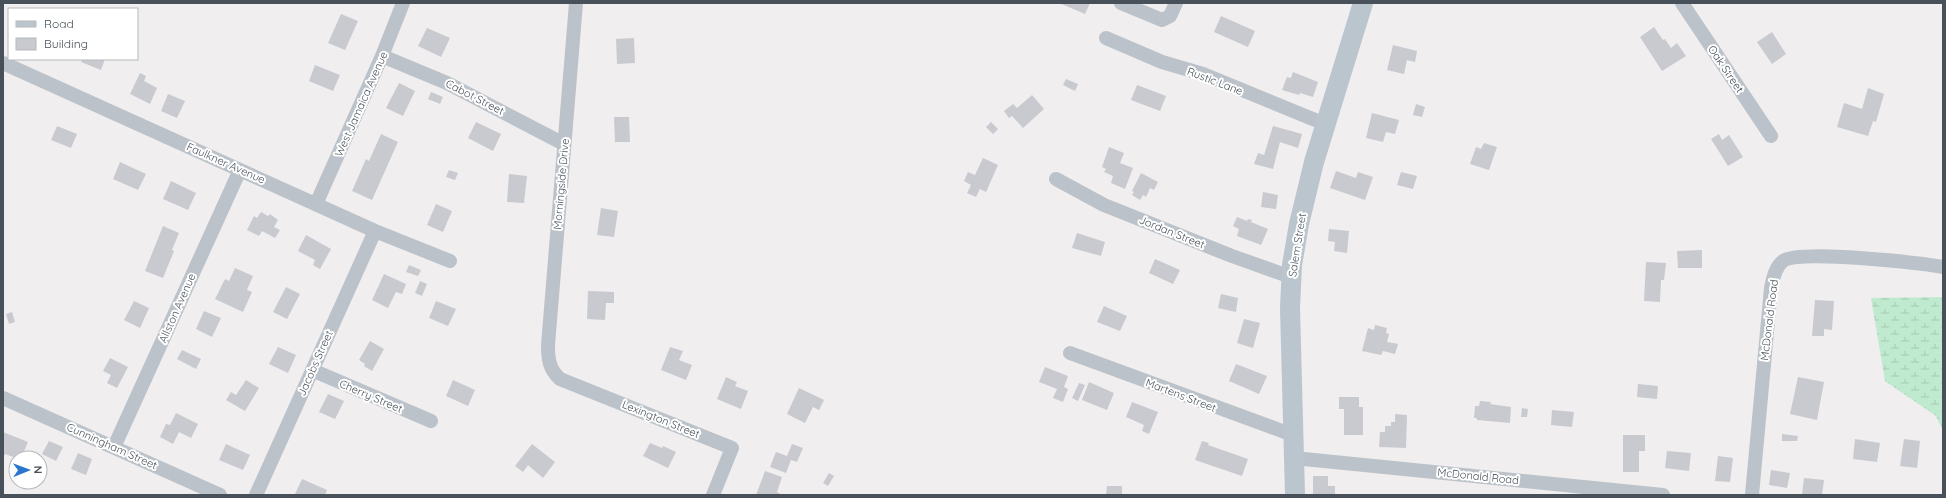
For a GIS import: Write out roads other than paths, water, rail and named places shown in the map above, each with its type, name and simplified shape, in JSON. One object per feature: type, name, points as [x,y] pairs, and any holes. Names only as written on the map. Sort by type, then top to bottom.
[{"type":"street","name":"West Jamaica Avenue","points":[[316,204],[382,56],[403,3]]},
{"type":"street","name":"Morningside Drive","points":[[549,364],[548,344],[576,3]]},
{"type":"street","points":[[1121,3],[1156,19],[1162,20],[1170,16],[1176,3]]},
{"type":"street","name":"Oak Street","points":[[1682,3],[1771,136]]},
{"type":"street","name":"Salem Street","points":[[1295,495],[1290,308],[1291,277],[1299,224],[1325,124],[1359,4]]},
{"type":"street","name":"Rustic Lane","points":[[1106,38],[1162,62],[1202,74],[1325,124]]},
{"type":"street","name":"Cabot Street","points":[[382,56],[447,83],[564,144]]},
{"type":"street","name":"Faulkner Avenue","points":[[3,63],[375,231],[450,261]]},
{"type":"street","name":"Allston Avenue","points":[[114,447],[240,170]]},
{"type":"street","name":"Jordan Street","points":[[1056,179],[1104,205],[1232,256],[1291,277]]},
{"type":"street","name":"Jacobs Street","points":[[256,495],[375,231]]},
{"type":"street","name":"McDonald Road","points":[[1752,495],[1771,288],[1777,268],[1783,261],[1790,257],[1810,256],[1908,262],[1943,266]]},
{"type":"street","name":"Martens Street","points":[[1070,353],[1223,410],[1293,434]]},
{"type":"street","name":"Lexington Street","points":[[549,364],[553,373],[560,379],[732,448],[713,495]]},
{"type":"street","name":"Cherry Street","points":[[312,370],[431,421]]},
{"type":"street","name":"Cunningham Street","points":[[3,398],[220,495]]},
{"type":"street","name":"McDonald Road","points":[[1294,458],[1602,492],[1663,495]]}]
